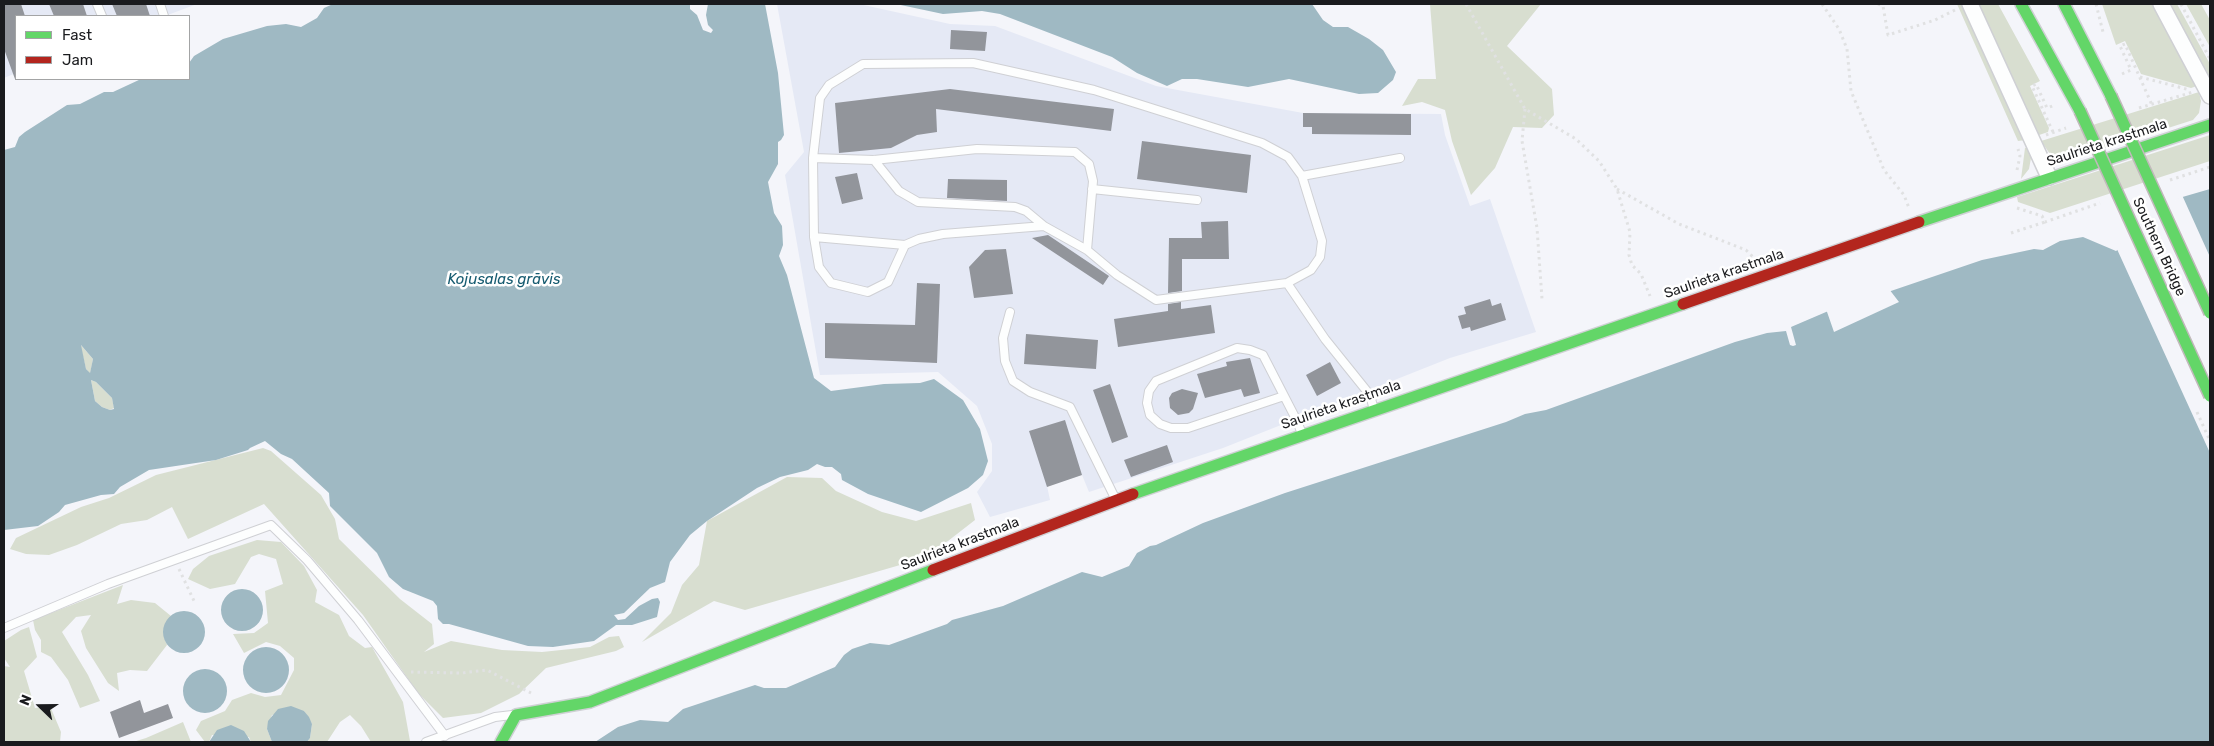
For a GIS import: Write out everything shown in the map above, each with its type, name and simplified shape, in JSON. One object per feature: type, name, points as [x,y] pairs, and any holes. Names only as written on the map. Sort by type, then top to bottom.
[{"type":"main road","points":[[2021,4],[2080,111]]},
{"type":"main road","points":[[2034,4],[2080,111]]},
{"type":"main road","points":[[2064,4],[2111,96]]},
{"type":"main road","points":[[2091,32],[2111,96]]},
{"type":"main road","name":"Southern Bridge","points":[[2111,96],[2210,313]]},
{"type":"main road","name":"Southern Bridge","points":[[2080,111],[2210,396]]},
{"type":"main road","name":"Saulrieta krastmala","points":[[516,715],[590,702],[1115,500],[1302,434],[1916,225],[2049,177],[2210,125]]},
{"type":"main road","points":[[501,742],[516,715]]},
{"type":"street","points":[[2160,4],[2210,96]]},
{"type":"street","points":[[1963,6],[2049,177]]},
{"type":"lane","points":[[874,160],[899,191],[918,202],[935,205],[1015,207],[1026,211],[1044,226],[1087,250],[1117,275],[1156,300],[1287,283],[1311,270],[1320,257],[1322,241],[1302,176],[1288,157],[1262,143],[1094,90],[973,63],[863,64],[829,84],[820,98],[813,158],[814,237],[819,267],[831,283],[868,292],[888,282],[904,245]]},
{"type":"lane","points":[[813,158],[874,160],[977,149],[1075,152],[1089,164],[1093,181],[1087,250]]},
{"type":"lane","points":[[1302,176],[1400,158]]},
{"type":"lane","points":[[1092,189],[1198,200]]},
{"type":"lane","points":[[814,237],[904,245],[919,239],[943,234],[1044,226]]},
{"type":"lane","points":[[1287,283],[1325,339],[1370,395],[1374,410]]},
{"type":"lane","points":[[1010,312],[1003,338],[1004,361],[1013,381],[1030,392],[1070,407],[1110,484],[1115,500]]},
{"type":"lane","points":[[1284,396],[1188,428],[1171,428],[1160,424],[1150,415],[1147,403],[1149,391],[1156,381],[1237,348],[1250,350],[1263,355],[1284,396],[1302,434]]},
{"type":"lane","points":[[4,628],[108,584],[271,525],[307,560],[358,620],[445,736]]},
{"type":"lane","points":[[426,742],[495,717],[516,715]]},
{"type":"path","points":[[1466,4],[1525,109],[1576,139],[1599,162],[1616,189],[1630,232],[1629,243],[1632,265],[1641,274],[1657,313]]},
{"type":"path","points":[[1822,4],[1839,29],[1847,49],[1851,91],[1884,170],[1889,179],[1904,195],[1916,225]]},
{"type":"path","points":[[1878,4],[1883,6],[1888,35],[1935,20],[1963,6]]},
{"type":"path","points":[[2181,4],[2210,59]]},
{"type":"path","points":[[2122,74],[2131,70],[2120,46],[2125,44],[2152,105]]},
{"type":"path","points":[[2140,77],[2194,92]]},
{"type":"path","points":[[2047,108],[2036,84],[2032,86],[2053,132]]},
{"type":"path","points":[[1525,109],[1522,141],[1537,228],[1542,299]]},
{"type":"path","points":[[1616,189],[1679,224],[1746,250],[1756,258],[1764,276]]},
{"type":"path","points":[[2011,234],[2045,222]]},
{"type":"path","points":[[184,580],[195,603]]},
{"type":"path","points":[[397,673],[462,673],[487,670],[532,694]]},
{"type":"shaded area","points":[[4,4],[197,4],[168,15],[15,15],[15,73],[4,78]]},
{"type":"shaded area","points":[[777,4],[859,4],[950,24],[995,26],[1156,86],[1303,113],[1441,114],[1445,135],[1470,206],[1490,199],[1536,332],[1450,358],[1223,448],[1089,492],[1082,475],[1047,486],[1050,500],[990,517],[977,492],[992,471],[992,444],[977,406],[938,372],[820,375],[785,175],[804,152]]},
{"type":"shaded area","points":[[1430,4],[1541,4],[1507,46],[1552,89],[1554,115],[1542,128],[1513,127],[1495,168],[1471,195],[1452,141],[1445,110],[1422,102],[1402,106],[1418,79],[1436,79]]},
{"type":"shaded area","points":[[1957,4],[1964,4],[2026,140],[2018,141]]},
{"type":"shaded area","points":[[1979,4],[1998,4],[2040,81],[2030,86],[2049,128],[2048,132],[2039,135]]},
{"type":"shaded area","points":[[2102,4],[2153,4],[2197,86],[2191,88],[2141,74],[2125,41],[2116,45]]},
{"type":"shaded area","points":[[2169,4],[2177,4],[2210,64],[2210,79]]},
{"type":"shaded area","points":[[2186,4],[2201,4],[2210,20],[2210,47]]},
{"type":"shaded area","points":[[2199,92],[2201,101],[2199,113],[2193,120],[2065,161],[2050,154],[2041,141]]},
{"type":"shaded area","points":[[2210,135],[2210,161],[2050,213],[2018,202],[2017,197]]},
{"type":"shaded area","points":[[2028,147],[2031,158],[2029,169],[2021,179],[2025,148]]},
{"type":"shaded area","points":[[80,344],[93,359],[90,374],[86,369]]},
{"type":"shaded area","points":[[91,380],[96,382],[112,398],[114,408],[110,410],[102,407],[95,401]]},
{"type":"shaded area","points":[[263,448],[271,451],[321,495],[335,519],[339,539],[400,599],[432,624],[434,644],[424,652],[451,641],[502,650],[542,652],[590,647],[609,637],[619,636],[624,647],[616,651],[546,668],[519,694],[481,713],[443,718],[418,693],[363,615],[264,504],[188,539],[172,507],[147,520],[121,524],[77,545],[49,555],[26,554],[10,549],[16,538],[81,507],[109,498],[156,475]]},
{"type":"shaded area","points":[[787,477],[822,478],[836,491],[882,512],[916,521],[971,503],[975,520],[948,541],[907,563],[745,610],[714,601],[642,642],[671,613],[682,585],[699,565],[707,521]]},
{"type":"shaded area","points":[[257,540],[281,542],[304,566],[317,590],[315,602],[339,615],[349,636],[365,648],[372,647],[403,702],[410,741],[371,742],[361,726],[350,715],[340,722],[327,742],[307,742],[310,738],[312,724],[304,711],[272,715],[267,729],[272,742],[251,742],[249,737],[212,735],[209,742],[205,742],[196,730],[201,721],[225,711],[232,700],[251,693],[265,697],[281,695],[294,670],[294,658],[280,646],[266,642],[244,653],[233,634],[254,633],[268,623],[265,591],[283,584],[276,559],[259,554],[251,557],[235,584],[210,589],[188,579],[193,569],[209,556]]},
{"type":"shaded area","points":[[123,585],[117,604],[131,600],[155,603],[171,616],[164,637],[167,645],[147,671],[130,670],[117,673],[119,691],[108,683],[86,648],[81,631],[91,615],[76,617],[62,632],[88,675],[100,701],[80,708],[68,680],[51,657],[41,652],[41,640],[35,630],[33,620]]},
{"type":"shaded area","points":[[29,627],[37,657],[24,671],[35,708],[50,706],[61,732],[60,742],[4,742],[4,666],[10,667],[4,658],[4,641]]},
{"type":"shaded area","points":[[183,722],[191,742],[133,742],[146,738]]},
{"type":"water","name":"Kojusalas grāvis","points":[[333,4],[690,4],[690,9],[697,15],[703,30],[711,33],[713,30],[708,25],[706,15],[708,4],[765,4],[778,73],[784,135],[778,142],[778,164],[768,182],[774,213],[782,226],[783,245],[779,256],[787,275],[814,378],[831,391],[884,384],[920,383],[934,379],[963,400],[980,429],[988,461],[983,475],[968,488],[921,512],[868,494],[842,480],[841,474],[832,467],[817,464],[808,470],[780,477],[757,488],[707,521],[690,535],[670,562],[665,582],[650,588],[624,613],[614,615],[618,620],[625,619],[639,606],[658,598],[660,602],[657,617],[632,625],[616,625],[594,641],[553,647],[528,646],[449,624],[443,624],[438,619],[437,606],[433,601],[403,589],[389,577],[377,553],[330,506],[329,493],[292,459],[281,454],[265,441],[248,450],[216,460],[149,470],[120,487],[114,494],[101,495],[65,505],[59,512],[38,526],[4,530],[4,150],[15,147],[19,137],[25,132],[67,105],[80,104],[104,92],[113,92],[139,80],[190,80],[190,62],[194,56],[223,39],[267,26],[286,24],[301,27],[317,18],[324,8]],"holes":[[[81,345],[93,359],[90,373],[86,369]],[[91,380],[96,382],[112,398],[114,409],[110,410],[102,407],[95,401]]]},
{"type":"water","points":[[896,4],[1312,4],[1323,20],[1333,27],[1348,27],[1369,39],[1383,50],[1396,72],[1393,80],[1378,93],[1359,94],[1289,79],[1248,87],[1197,79],[1182,79],[1167,86],[1137,73],[1112,57],[1000,14],[982,11],[943,14]]},
{"type":"water","points":[[2210,189],[2210,742],[595,742],[618,727],[640,720],[668,722],[683,709],[755,685],[764,688],[786,688],[835,667],[844,655],[852,649],[870,643],[889,645],[947,624],[952,620],[1003,606],[1082,572],[1102,577],[1129,566],[1137,553],[1150,546],[1203,523],[1285,493],[1506,422],[1525,414],[1546,410],[1735,342],[1767,333],[1786,331],[1790,345],[1796,345],[1791,327],[1833,309],[1836,317],[1885,293],[1982,260],[2034,249],[2043,250],[2060,241],[2083,237],[2116,251],[2133,239],[2179,198]]},
{"type":"water","points":[[246,589],[254,592],[260,598],[263,610],[260,622],[254,628],[238,631],[230,628],[224,622],[221,606],[224,598],[230,592]]},
{"type":"water","points":[[188,611],[196,614],[202,620],[205,632],[202,644],[196,650],[180,653],[172,650],[166,644],[163,628],[166,620],[172,614]]},
{"type":"water","points":[[266,647],[279,651],[285,657],[289,670],[285,683],[279,689],[266,693],[253,689],[247,683],[243,670],[247,657],[253,651]]},
{"type":"water","points":[[209,669],[221,675],[226,682],[226,700],[221,707],[214,712],[201,713],[193,710],[186,703],[183,687],[186,679],[193,672]]},
{"type":"water","points":[[291,706],[304,711],[309,717],[312,724],[310,738],[307,742],[272,742],[267,729],[268,721],[278,709]]},
{"type":"water","points":[[231,725],[244,731],[251,742],[209,742],[217,730]]},
{"type":"pier","points":[[2182,195],[2210,257],[2210,453],[2116,247]]},
{"type":"pier","points":[[1889,289],[1899,302],[1834,332],[1826,309],[1834,307],[1838,314]]},
{"type":"building","points":[[4,4],[21,4],[25,15],[15,15],[15,79],[4,49]]},
{"type":"building","points":[[49,4],[83,4],[87,15],[54,15]]},
{"type":"building","points":[[112,4],[146,4],[150,15],[117,15]]},
{"type":"building","points":[[951,30],[987,32],[985,51],[950,49]]},
{"type":"building","points":[[950,89],[1114,109],[1111,131],[936,109],[937,132],[917,135],[891,148],[839,153],[835,103]]},
{"type":"building","points":[[1303,113],[1411,114],[1411,135],[1312,134],[1312,127],[1303,127]]},
{"type":"building","points":[[1142,141],[1251,155],[1247,193],[1137,179]]},
{"type":"building","points":[[857,173],[863,199],[842,204],[835,177]]},
{"type":"building","points":[[948,179],[1007,180],[1007,201],[947,198]]},
{"type":"building","points":[[1228,221],[1229,259],[1182,259],[1182,291],[1168,293],[1169,238],[1202,238],[1201,222]]},
{"type":"building","points":[[1048,235],[1109,276],[1103,285],[1032,238]]},
{"type":"building","points":[[1006,249],[1013,294],[974,298],[969,267],[985,250]]},
{"type":"building","points":[[917,283],[940,284],[937,363],[825,358],[825,323],[915,325]]},
{"type":"building","points":[[1490,299],[1492,306],[1501,303],[1506,320],[1471,331],[1470,327],[1462,329],[1458,316],[1466,314],[1464,307]]},
{"type":"building","points":[[1181,302],[1181,309],[1211,305],[1215,333],[1118,347],[1114,319],[1168,311],[1168,304]]},
{"type":"building","points":[[1026,334],[1098,340],[1096,369],[1024,364]]},
{"type":"building","points":[[1250,358],[1260,393],[1244,397],[1241,389],[1205,398],[1197,374],[1227,366],[1226,362]]},
{"type":"building","points":[[1330,362],[1341,383],[1317,396],[1306,375]]},
{"type":"building","points":[[1110,384],[1128,437],[1112,443],[1093,390]]},
{"type":"building","points":[[1182,389],[1198,393],[1193,409],[1189,413],[1178,415],[1170,408],[1169,398],[1172,393]]},
{"type":"building","points":[[1065,420],[1082,475],[1047,487],[1029,431]]},
{"type":"building","points":[[1167,445],[1173,462],[1131,477],[1124,460]]},
{"type":"building","points":[[140,700],[144,713],[168,704],[173,718],[119,738],[110,712]]},
{"type":"traffic: fast","points":[[2021,4],[2080,111]]},
{"type":"traffic: fast","points":[[2064,4],[2111,96]]},
{"type":"traffic: fast","points":[[2111,96],[2210,313]]},
{"type":"traffic: fast","points":[[2080,111],[2210,396]]},
{"type":"traffic: fast","points":[[1919,222],[2210,125]]},
{"type":"traffic: fast","points":[[1133,494],[1683,304]]},
{"type":"traffic: fast","points":[[501,742],[516,715],[590,702],[933,570]]},
{"type":"traffic: jam","points":[[1683,304],[1919,222]]},
{"type":"traffic: jam","points":[[933,570],[1133,494]]}]
